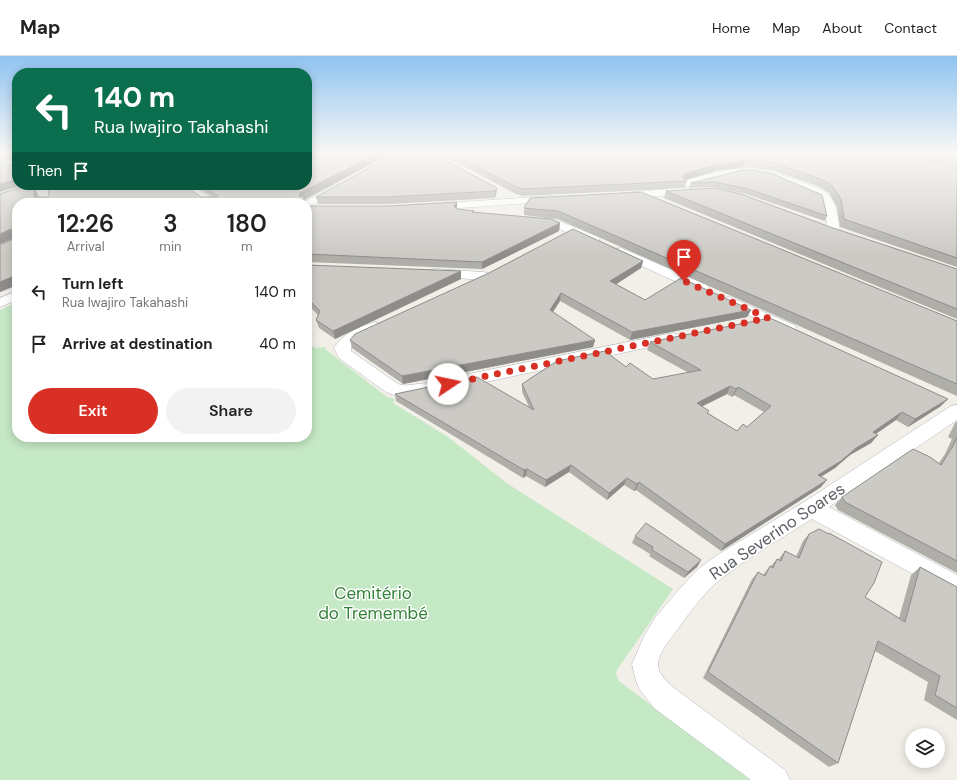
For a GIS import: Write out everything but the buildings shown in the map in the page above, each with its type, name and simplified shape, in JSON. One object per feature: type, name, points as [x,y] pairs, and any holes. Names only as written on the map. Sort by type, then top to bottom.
[{"type":"street","points":[[312,201],[339,187]]},
{"type":"street","points":[[662,198],[685,187]]},
{"type":"street","points":[[801,187],[825,196],[830,206],[834,231]]},
{"type":"street","points":[[0,198],[30,190]]},
{"type":"street","points":[[192,190],[205,198]]},
{"type":"street","points":[[610,196],[640,195],[662,198],[705,191]]},
{"type":"street","points":[[503,194],[517,201]]},
{"type":"street","points":[[421,207],[563,199]]},
{"type":"street","points":[[436,206],[458,213],[493,216]]},
{"type":"street","points":[[312,209],[321,210]]},
{"type":"street","points":[[522,218],[553,222],[574,230],[804,335]]},
{"type":"street","points":[[820,226],[848,236]]},
{"type":"street","points":[[560,237],[574,230]]},
{"type":"street","points":[[455,289],[497,269]]},
{"type":"street","points":[[422,273],[483,276]]},
{"type":"street","points":[[0,303],[12,297]]},
{"type":"street","points":[[744,323],[768,318]]},
{"type":"street","points":[[386,322],[351,338],[342,348],[345,354],[361,366],[392,388],[402,392],[690,334]]},
{"type":"street","name":"Rua Severino Soares","points":[[775,780],[664,698],[649,681],[645,664],[652,645],[664,627],[706,577],[746,548],[811,508],[955,405]]},
{"type":"street","points":[[811,508],[957,587]]},
{"type":"green space","name":"Cemitério do Tremembé","points":[[12,304],[12,442],[312,442],[312,346],[315,348],[326,347],[325,349],[387,397],[395,399],[393,403],[448,437],[508,484],[673,589],[617,670],[616,674],[619,681],[751,780],[0,780],[0,310]]},
{"type":"route","points":[[448,384],[768,318],[684,281]]}]
